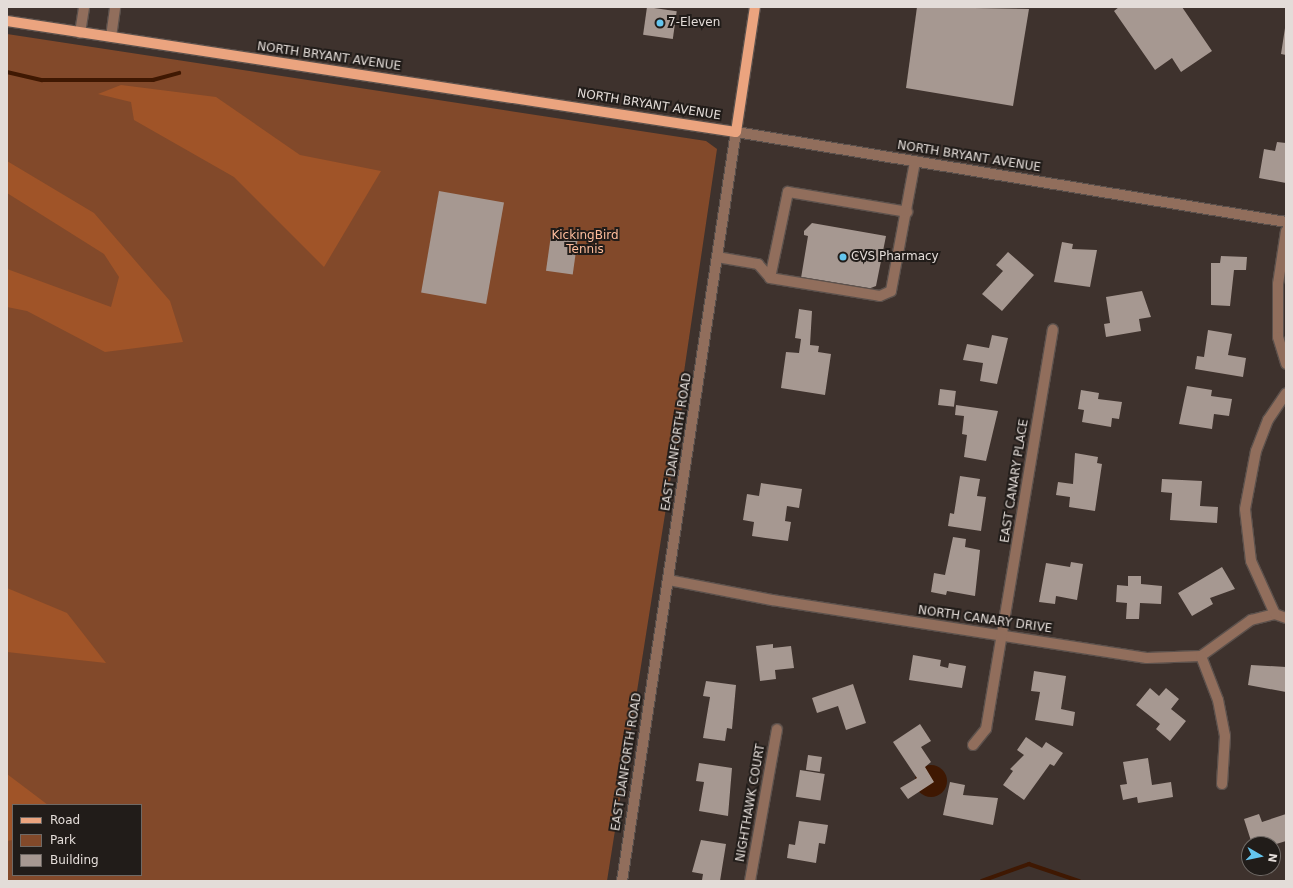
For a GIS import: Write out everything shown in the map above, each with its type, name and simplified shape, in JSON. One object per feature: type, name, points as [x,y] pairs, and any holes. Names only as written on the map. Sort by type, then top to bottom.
[{"type":"main road","name":"EAST DANFORTH ROAD","points":[[736,132],[755,7]]},
{"type":"main road","name":"NORTH BRYANT AVENUE","points":[[7,21],[736,132]]},
{"type":"street","points":[[80,33],[84,7]]},
{"type":"street","points":[[111,37],[115,7]]},
{"type":"street","name":"NORTH BRYANT AVENUE","points":[[736,132],[1286,222]]},
{"type":"street","name":"EAST DANFORTH ROAD","points":[[622,881],[736,132]]},
{"type":"street","points":[[717,257],[758,264],[770,278],[880,296],[891,292],[907,212],[915,161]]},
{"type":"street","points":[[770,278],[788,192],[907,212]]},
{"type":"street","points":[[1286,232],[1278,284],[1278,337],[1286,364]]},
{"type":"street","name":"EAST CANARY PLACE","points":[[973,745],[986,729],[1053,330]]},
{"type":"street","points":[[1275,614],[1251,562],[1245,509],[1256,451],[1268,420],[1286,393]]},
{"type":"street","name":"NORTH CANARY DRIVE","points":[[669,580],[772,600],[1147,658],[1201,656]]},
{"type":"street","points":[[1222,784],[1225,736],[1218,700],[1201,656],[1251,620],[1275,614],[1286,618]]},
{"type":"street","name":"NIGHTHAWK COURT","points":[[750,881],[777,728]]},
{"type":"green space","name":"KickingBird Tennis","points":[[7,34],[706,141],[717,149],[684,372],[680,438],[672,470],[607,881],[7,881]]},
{"type":"shaded area","points":[[121,85],[216,97],[300,155],[381,171],[324,267],[234,177],[134,120],[131,102],[98,94]]},
{"type":"shaded area","points":[[7,161],[94,213],[170,301],[183,342],[105,352],[27,311],[7,307],[7,269],[111,307],[119,277],[104,254],[7,193]]},
{"type":"shaded area","points":[[7,588],[67,613],[106,663],[7,652]]},
{"type":"shaded area","points":[[928,765],[934,765],[943,769],[947,781],[943,793],[934,797],[928,797],[919,793],[915,784],[915,778],[919,769]]},
{"type":"shaded area","points":[[7,774],[47,804],[12,804],[12,840],[7,841]]},
{"type":"building","name":"7-Eleven","points":[[647,7],[677,11],[673,39],[643,35]]},
{"type":"building","points":[[917,7],[1029,9],[1013,106],[906,88]]},
{"type":"building","points":[[1119,7],[1182,7],[1212,51],[1181,72],[1172,58],[1155,70],[1114,11]]},
{"type":"building","points":[[1286,28],[1286,55],[1281,54]]},
{"type":"building","points":[[1277,142],[1286,143],[1286,183],[1259,178],[1264,149],[1275,151]]},
{"type":"building","points":[[439,191],[504,202],[486,304],[421,292]]},
{"type":"building","name":"CVS Pharmacy","points":[[812,223],[886,236],[876,286],[868,289],[801,278],[808,236],[804,235],[804,231]]},
{"type":"building","points":[[551,235],[578,239],[573,274],[546,271]]},
{"type":"building","points":[[1062,242],[1073,244],[1072,249],[1097,250],[1090,287],[1054,282]]},
{"type":"building","points":[[1008,252],[1034,275],[1002,311],[982,294],[1003,271],[996,265]]},
{"type":"building","points":[[1221,256],[1247,257],[1246,270],[1234,270],[1230,306],[1211,305],[1211,263],[1220,263]]},
{"type":"building","points":[[1142,291],[1151,317],[1139,319],[1141,331],[1106,337],[1104,324],[1110,323],[1106,297]]},
{"type":"building","points":[[799,309],[812,311],[810,345],[819,346],[818,352],[831,354],[825,395],[781,388],[786,352],[799,353],[801,339],[795,338]]},
{"type":"building","points":[[1208,330],[1232,334],[1228,355],[1246,358],[1243,377],[1195,369],[1197,356],[1204,357]]},
{"type":"building","points":[[992,335],[1008,338],[997,384],[980,381],[983,363],[963,360],[967,344],[989,348]]},
{"type":"building","points":[[1187,386],[1212,390],[1211,396],[1232,399],[1229,416],[1214,414],[1212,429],[1179,424]]},
{"type":"building","points":[[940,389],[956,391],[954,407],[938,405]]},
{"type":"building","points":[[1081,390],[1099,393],[1098,399],[1122,402],[1119,419],[1112,418],[1111,427],[1082,422],[1084,410],[1078,409]]},
{"type":"building","points":[[956,405],[998,411],[986,461],[964,457],[967,435],[962,434],[964,416],[955,415]]},
{"type":"building","points":[[1075,453],[1098,457],[1097,463],[1102,464],[1095,511],[1069,507],[1070,497],[1056,495],[1058,482],[1073,484]]},
{"type":"building","points":[[960,476],[980,479],[977,496],[986,497],[981,531],[948,526],[950,513],[954,514]]},
{"type":"building","points":[[1162,479],[1202,481],[1200,506],[1218,507],[1217,523],[1170,520],[1172,493],[1161,492]]},
{"type":"building","points":[[761,483],[802,489],[799,508],[787,506],[785,521],[791,522],[788,541],[752,536],[754,522],[743,520],[747,494],[759,496]]},
{"type":"building","points":[[953,537],[966,539],[965,547],[980,550],[975,596],[947,591],[946,595],[931,592],[934,573],[945,575]]},
{"type":"building","points":[[1071,562],[1083,564],[1077,600],[1056,596],[1055,604],[1039,602],[1046,563],[1070,567]]},
{"type":"building","points":[[1222,567],[1235,589],[1210,598],[1213,604],[1192,616],[1178,593]]},
{"type":"building","points":[[1128,576],[1141,576],[1141,584],[1162,586],[1161,604],[1140,603],[1139,619],[1126,619],[1127,603],[1116,602],[1117,585],[1128,586]]},
{"type":"building","points":[[773,644],[773,648],[791,646],[794,668],[775,670],[776,679],[760,681],[756,646]]},
{"type":"building","points":[[913,655],[941,660],[940,666],[948,668],[949,663],[966,666],[962,688],[909,680]]},
{"type":"building","points":[[1251,665],[1286,667],[1286,692],[1248,685]]},
{"type":"building","points":[[1034,671],[1066,676],[1061,709],[1075,712],[1073,726],[1035,720],[1040,692],[1031,691]]},
{"type":"building","points":[[706,681],[736,685],[732,729],[727,728],[725,741],[703,738],[710,697],[703,696]]},
{"type":"building","points":[[853,684],[866,723],[846,730],[838,706],[817,713],[812,698]]},
{"type":"building","points":[[1150,688],[1159,696],[1166,688],[1179,699],[1171,709],[1186,721],[1170,741],[1156,729],[1160,724],[1136,705]]},
{"type":"building","points":[[920,724],[931,741],[921,747],[931,762],[925,767],[934,782],[908,799],[900,788],[917,778],[893,742]]},
{"type":"building","points":[[1026,737],[1042,748],[1046,742],[1063,753],[1054,766],[1050,764],[1024,800],[1003,785],[1013,771],[1010,769],[1024,755],[1017,750]]},
{"type":"building","points":[[808,755],[822,757],[820,772],[806,770]]},
{"type":"building","points":[[1148,758],[1152,785],[1171,782],[1173,797],[1138,803],[1137,797],[1123,800],[1120,785],[1127,784],[1123,762]]},
{"type":"building","points":[[699,763],[732,768],[728,816],[699,811],[704,782],[696,781]]},
{"type":"building","points":[[800,770],[825,774],[820,801],[796,797]]},
{"type":"building","points":[[950,782],[965,785],[963,795],[998,798],[993,825],[943,815]]},
{"type":"building","points":[[1259,814],[1262,822],[1286,814],[1286,841],[1281,843],[1281,836],[1249,836],[1244,819]]},
{"type":"building","points":[[799,821],[828,825],[825,844],[819,843],[816,863],[787,858],[789,844],[795,845]]},
{"type":"building","points":[[701,840],[726,844],[720,881],[702,880],[703,874],[692,872]]},
{"type":"waterway","points":[[7,72],[42,80],[153,80],[179,73]]},
{"type":"waterway","points":[[982,881],[1029,864],[1079,881]]},
{"type":"place","name":"7-Eleven","points":[[660,23]]},
{"type":"place","name":"CVS Pharmacy","points":[[843,257]]}]
